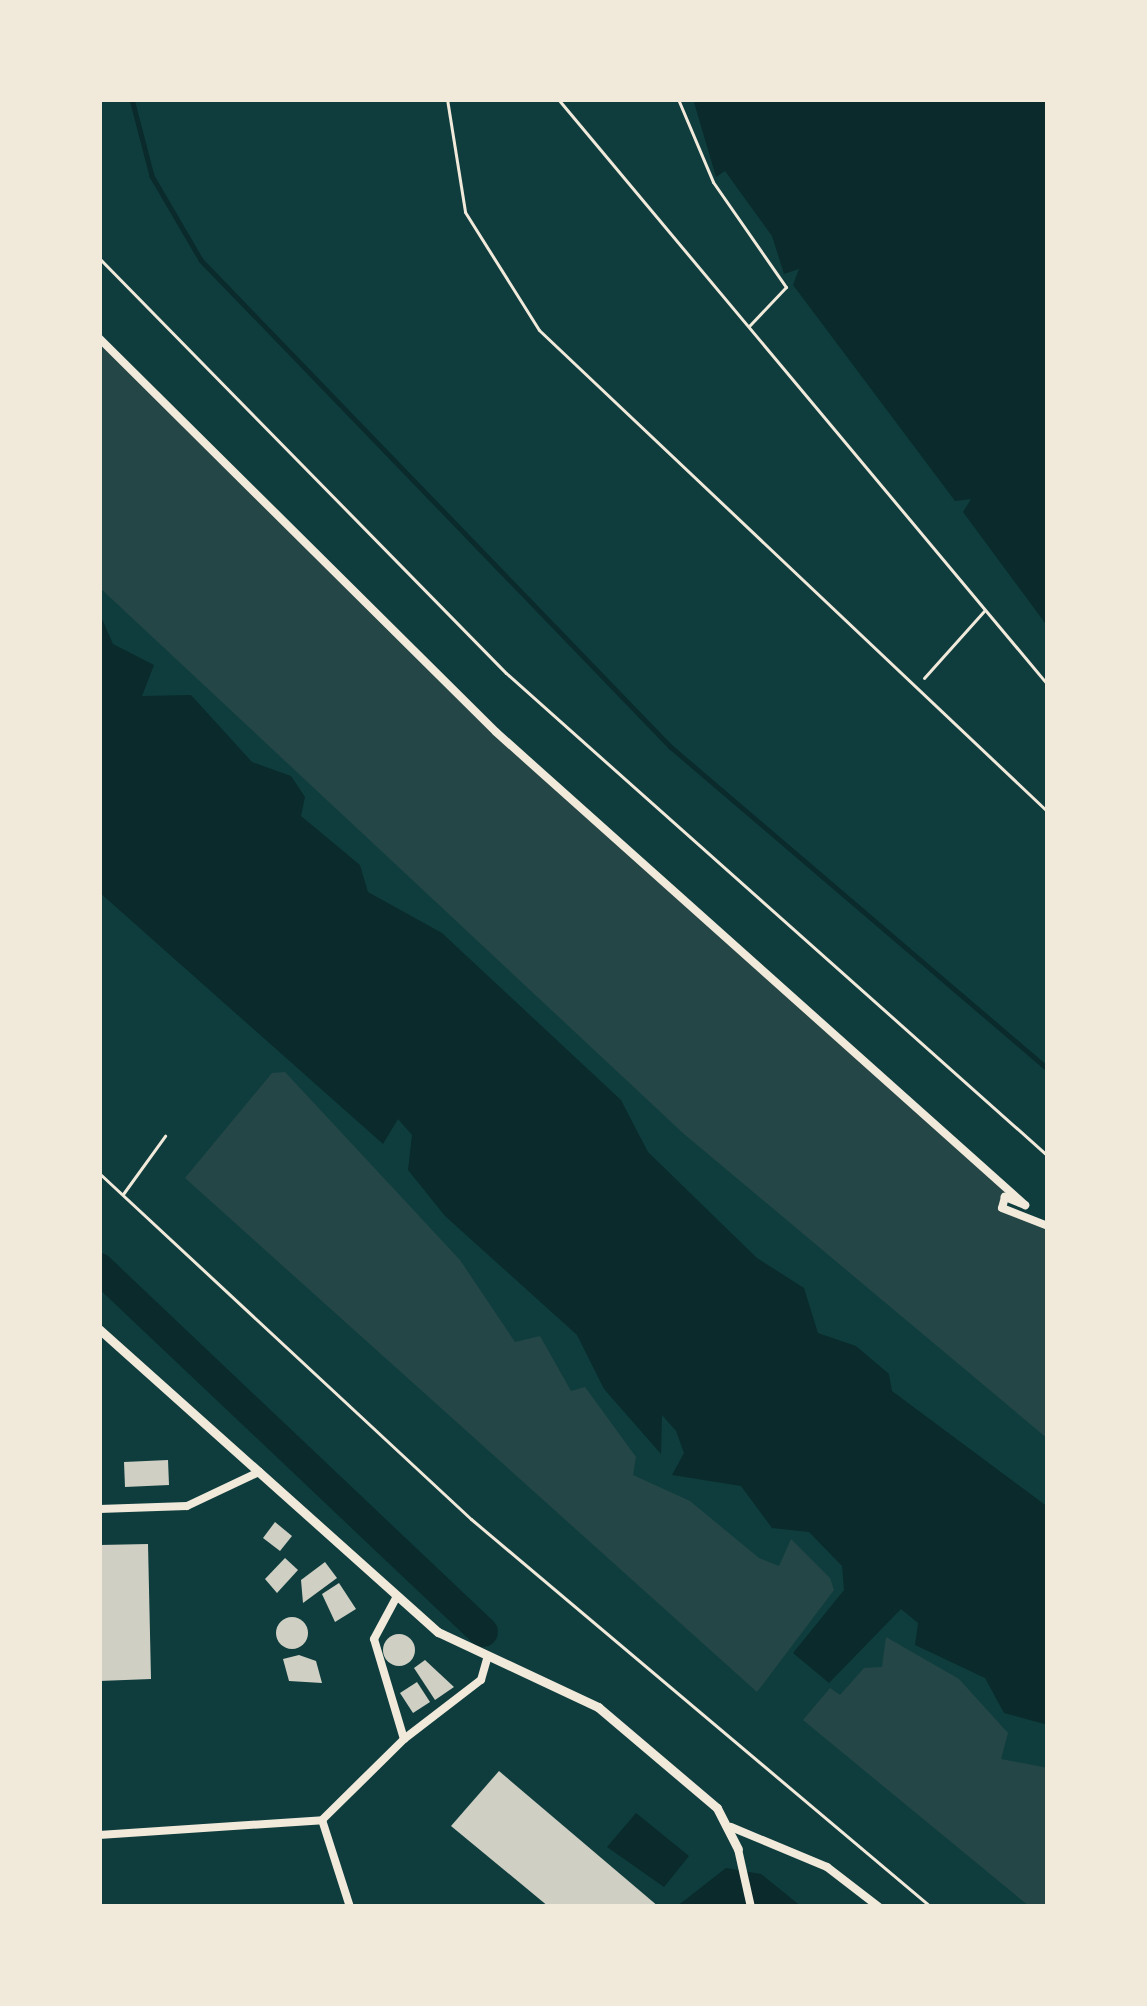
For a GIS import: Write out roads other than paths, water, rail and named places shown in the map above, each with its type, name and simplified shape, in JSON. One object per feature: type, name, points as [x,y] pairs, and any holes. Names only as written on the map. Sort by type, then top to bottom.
[{"type":"street","points":[[99,338],[496,732],[1025,1205],[1005,1197],[1002,1208],[1048,1226]]},
{"type":"street","points":[[99,1329],[396,1598],[488,1656],[568,1685],[730,1827],[827,1867],[879,1907]]},
{"type":"street","points":[[99,1509],[187,1506],[259,1472]]},
{"type":"street","points":[[396,1598],[374,1639],[404,1739]]},
{"type":"street","points":[[99,1835],[322,1820],[404,1739],[481,1680],[488,1656]]},
{"type":"street","points":[[322,1820],[350,1907]]},
{"type":"street","points":[[730,1827],[752,1907]]},
{"type":"lane","points":[[446,99],[465,212],[538,329],[1048,812]]},
{"type":"lane","points":[[558,99],[1048,685]]},
{"type":"lane","points":[[678,99],[712,182],[786,287],[748,327]]},
{"type":"lane","points":[[924,678],[986,610]]},
{"type":"waterway","points":[[132,99],[152,176],[201,260],[671,747],[1048,1069]]},
{"type":"waterway","points":[[99,1268],[483,1632]]}]
